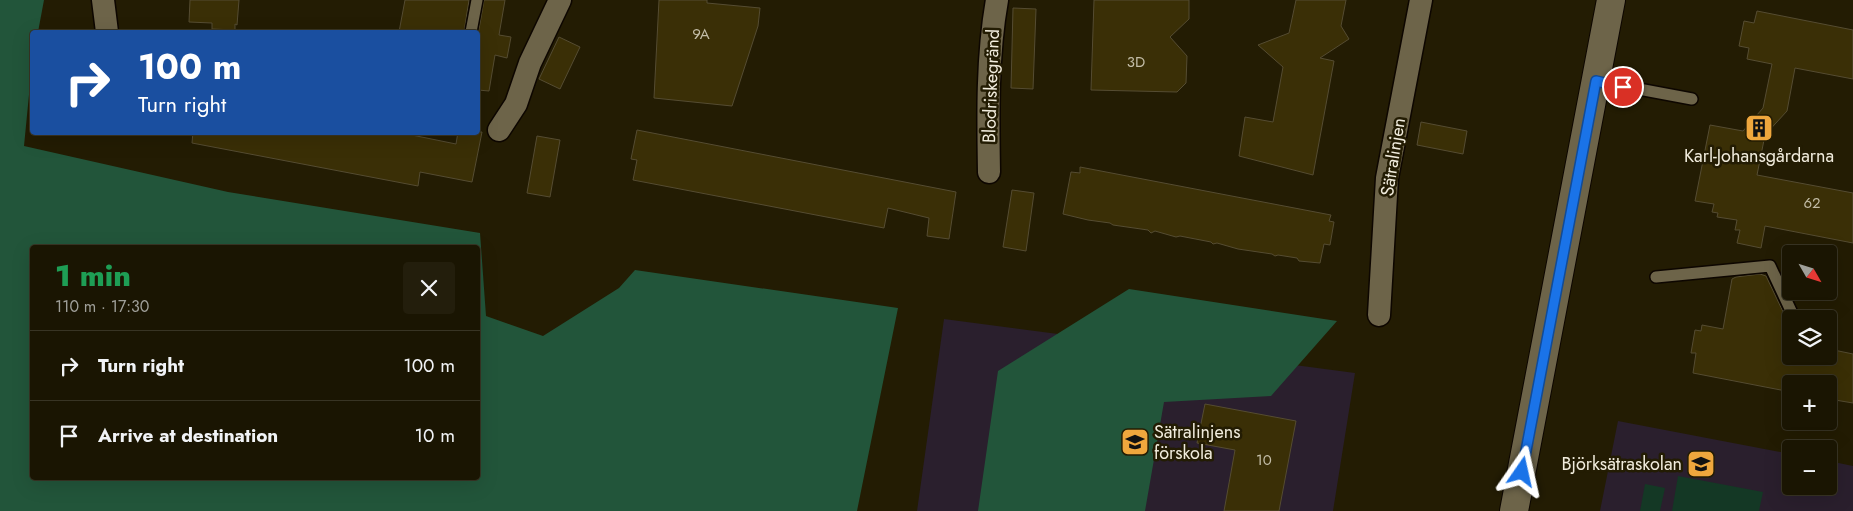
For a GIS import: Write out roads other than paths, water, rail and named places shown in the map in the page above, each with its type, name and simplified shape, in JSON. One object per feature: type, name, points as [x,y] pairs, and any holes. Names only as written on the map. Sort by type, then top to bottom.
[{"type":"street","points":[[103,0],[107,30]]},
{"type":"street","points":[[499,130],[516,104],[530,63],[560,0]]},
{"type":"street","name":"Blodriskegränd","points":[[989,172],[993,24],[997,0]]},
{"type":"street","name":"Sätralinjen","points":[[1379,315],[1387,178],[1421,0]]},
{"type":"street","points":[[1514,511],[1611,0]]},
{"type":"lane","points":[[471,30],[477,0]]},
{"type":"lane","points":[[1596,81],[1692,99]]},
{"type":"lane","points":[[1656,277],[1770,266],[1791,310]]},
{"type":"place","name":"Karl-Johansgårdarna","points":[[1759,128]]},
{"type":"place","name":"Sätralinjens förskola","points":[[1135,442]]},
{"type":"place","name":"Björksätraskolan","points":[[1701,464]]}]
